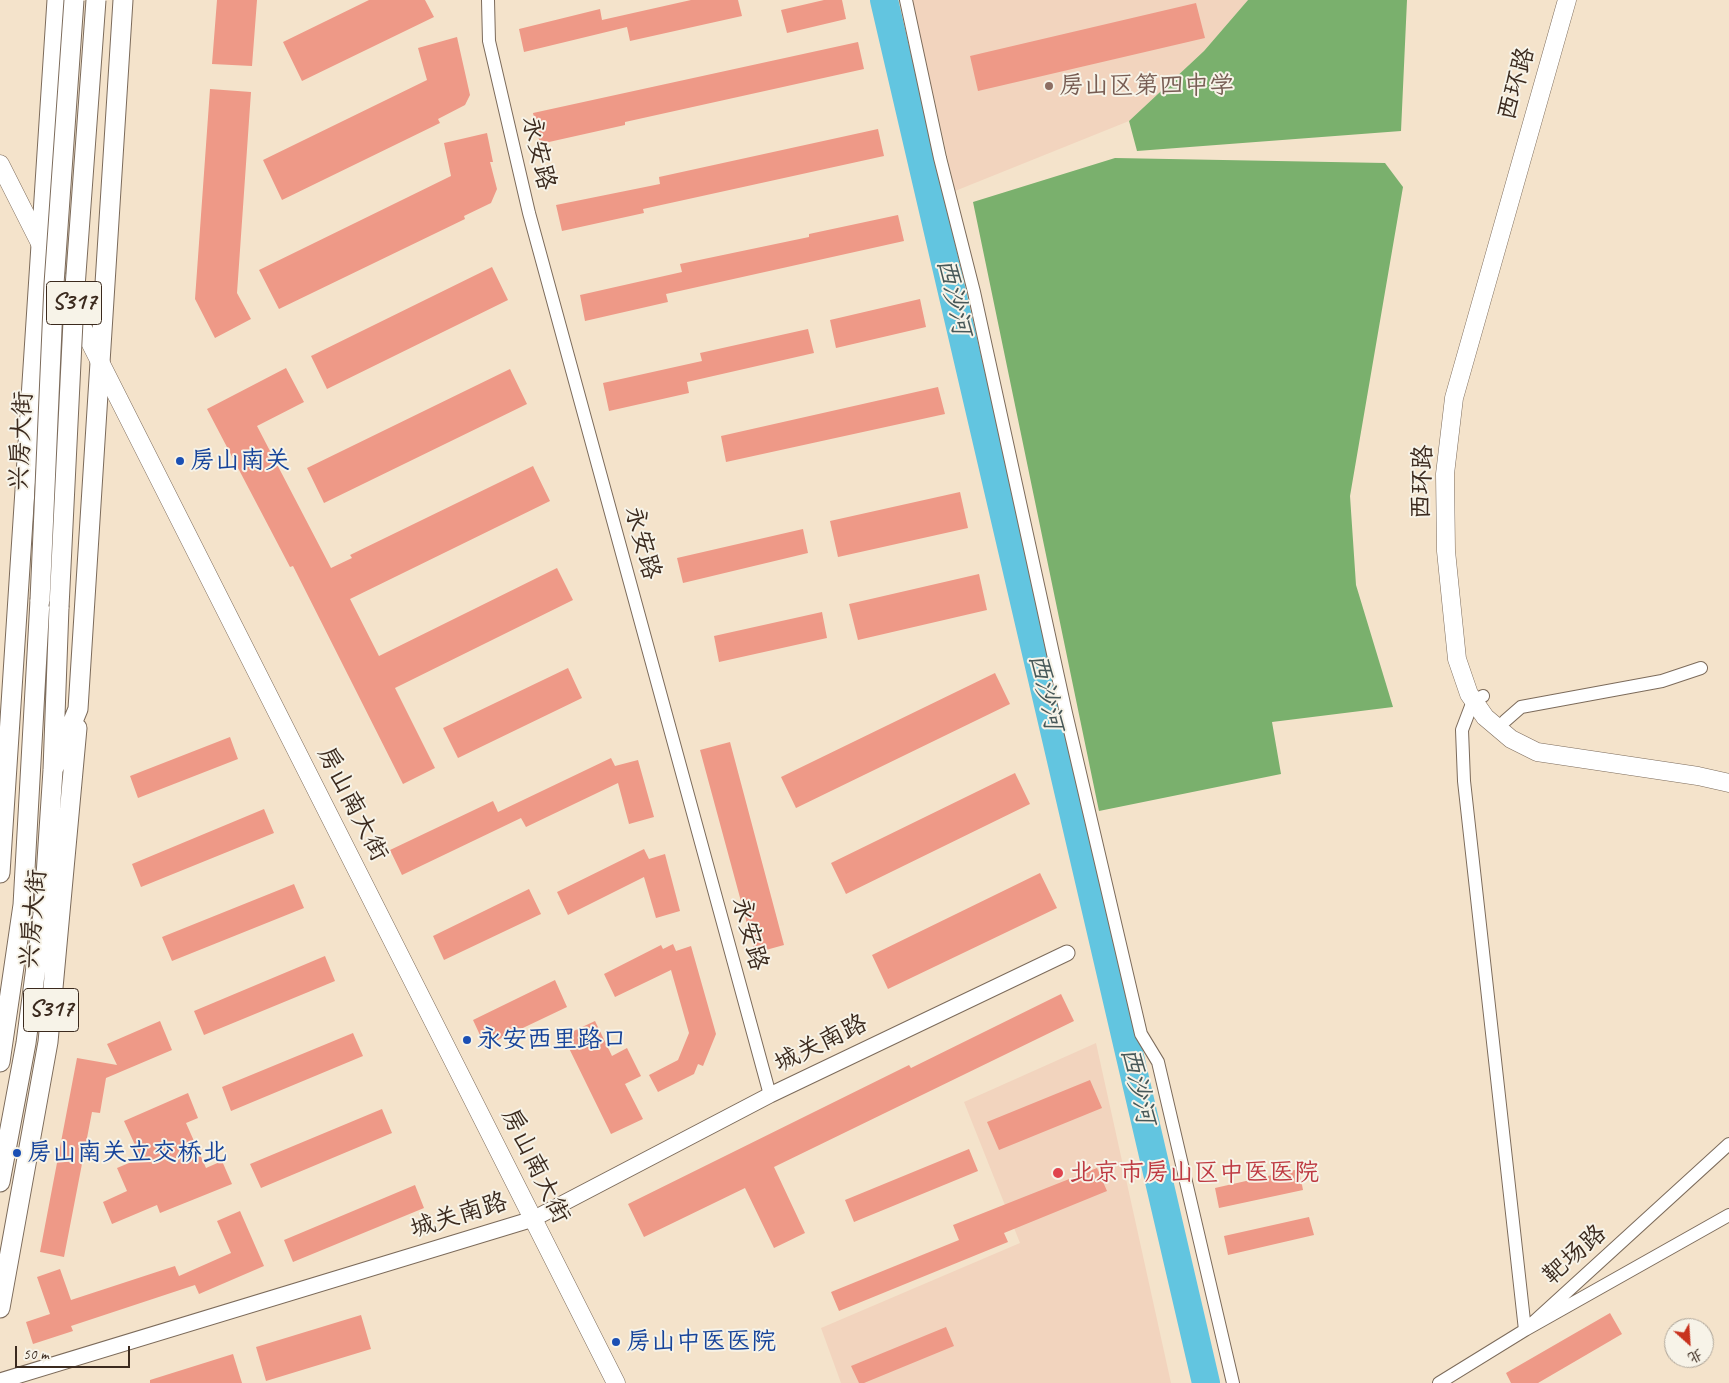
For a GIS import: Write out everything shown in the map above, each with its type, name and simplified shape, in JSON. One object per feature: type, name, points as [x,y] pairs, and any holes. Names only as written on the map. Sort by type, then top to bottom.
[{"type":"main road","name":"S317","points":[[0,873],[43,248],[57,0]]},
{"type":"main road","name":"兴房大街","points":[[1,1056],[22,905],[40,600],[54,284],[74,0]]},
{"type":"main road","name":"兴房大街","points":[[0,1182],[26,1043],[42,916],[53,770],[74,301],[96,0]]},
{"type":"main road","name":"兴房大街","points":[[0,1308],[48,1042],[78,710],[123,0]]},
{"type":"main road","name":"西环路","points":[[1567,0],[1454,398],[1445,474],[1446,551],[1455,651],[1461,675],[1478,698],[1505,721],[1529,736],[1556,745],[1656,759],[1729,772]]},
{"type":"main road","name":"西环路","points":[[1577,0],[1476,350],[1461,429],[1455,495],[1456,542],[1463,634],[1478,698],[1485,717],[1512,739],[1537,752],[1698,776],[1729,783]]},
{"type":"main road","name":"房山南大街","points":[[0,164],[616,1383]]},
{"type":"main road","name":"兴房大街","points":[[53,770],[78,710]]},
{"type":"main road","points":[[0,1027],[1,1056]]},
{"type":"street","name":"永安路","points":[[488,0],[489,41],[529,213],[770,1095]]},
{"type":"street","points":[[906,0],[940,158],[974,292],[1066,713],[1142,1034],[1158,1062],[1233,1383]]},
{"type":"street","points":[[1505,721],[1521,707],[1662,681],[1701,668]]},
{"type":"street","points":[[1478,698],[1462,730],[1464,781],[1525,1330],[1729,1216]]},
{"type":"street","name":"城关南路","points":[[0,1381],[533,1218],[770,1095],[1067,953]]},
{"type":"street","name":"靶场路","points":[[1439,1383],[1525,1330],[1729,1144]]},
{"type":"shaded area","name":"房山区第四中学","points":[[912,0],[1248,0],[1204,51],[1129,121],[955,191]]},
{"type":"shaded area","name":"北京市房山区中医医院","points":[[1096,1043],[1171,1383],[841,1383],[821,1328],[1020,1243],[964,1102]]},
{"type":"green space","points":[[1248,0],[1407,0],[1401,131],[1137,151],[1129,121],[1204,51]]},
{"type":"green space","points":[[1115,158],[1385,163],[1403,187],[1350,496],[1356,585],[1393,707],[1272,722],[1281,774],[1099,811],[973,202]]},
{"type":"building","points":[[217,0],[257,0],[252,66],[212,64]]},
{"type":"building","points":[[369,0],[425,0],[434,17],[302,81],[283,42]]},
{"type":"building","points":[[691,0],[738,0],[742,16],[630,41],[627,27],[524,52],[519,29],[600,9],[602,20]]},
{"type":"building","points":[[824,0],[842,0],[846,19],[787,33],[781,10]]},
{"type":"building","points":[[1196,3],[1205,38],[978,91],[970,56]]},
{"type":"building","points":[[457,37],[470,95],[465,105],[438,119],[440,123],[282,200],[263,160],[427,80],[418,48]]},
{"type":"building","points":[[858,42],[864,69],[625,122],[625,125],[540,144],[533,113]]},
{"type":"building","points":[[210,89],[251,92],[237,293],[251,319],[215,338],[195,299]]},
{"type":"building","points":[[878,129],[884,156],[643,209],[644,213],[562,231],[556,205],[660,184],[659,177]]},
{"type":"building","points":[[487,133],[493,162],[490,162],[497,189],[491,203],[464,216],[465,219],[279,309],[259,270],[451,176],[444,143]]},
{"type":"building","points":[[898,215],[904,241],[666,294],[668,302],[585,321],[580,295],[682,272],[680,264],[809,237],[809,234]]},
{"type":"building","points":[[492,267],[508,300],[327,389],[311,356]]},
{"type":"building","points":[[920,299],[926,327],[836,348],[830,320]]},
{"type":"building","points":[[808,329],[814,353],[687,382],[689,393],[609,411],[603,383],[702,361],[700,353]]},
{"type":"building","points":[[286,368],[304,402],[257,426],[331,568],[352,558],[350,555],[533,466],[550,501],[350,599],[379,656],[557,568],[573,600],[395,688],[435,768],[403,784],[293,566],[290,567],[207,409]]},
{"type":"building","points":[[510,369],[527,404],[324,503],[307,468]]},
{"type":"building","points":[[938,387],[945,414],[726,462],[721,436]]},
{"type":"building","points":[[960,492],[968,528],[838,557],[830,521]]},
{"type":"building","points":[[803,529],[808,553],[683,583],[677,558]]},
{"type":"building","points":[[979,574],[987,610],[858,640],[849,604]]},
{"type":"building","points":[[822,612],[827,638],[719,662],[714,636]]},
{"type":"building","points":[[568,668],[582,698],[458,758],[443,728]]},
{"type":"building","points":[[995,673],[1010,704],[796,808],[781,777]]},
{"type":"building","points":[[230,737],[238,759],[138,798],[130,776]]},
{"type":"building","points":[[730,742],[784,945],[755,953],[700,750]]},
{"type":"building","points":[[611,758],[615,766],[638,760],[654,817],[629,824],[618,783],[526,827],[521,818],[402,875],[390,850],[493,801],[498,812]]},
{"type":"building","points":[[1015,773],[1030,804],[846,894],[831,863]]},
{"type":"building","points":[[264,809],[274,833],[141,887],[132,864]]},
{"type":"building","points":[[644,849],[649,859],[665,854],[680,911],[656,918],[644,877],[568,915],[557,892]]},
{"type":"building","points":[[1040,873],[1057,908],[888,989],[872,955]]},
{"type":"building","points":[[294,884],[304,908],[172,961],[162,937]]},
{"type":"building","points":[[529,889],[541,914],[444,960],[433,936]]},
{"type":"building","points":[[673,944],[676,951],[691,946],[716,1034],[703,1066],[698,1064],[694,1074],[658,1092],[649,1075],[678,1060],[689,1033],[671,970],[615,997],[604,974],[661,945],[663,949]]},
{"type":"building","points":[[325,956],[335,981],[204,1035],[194,1011]]},
{"type":"building","points":[[555,980],[567,1007],[485,1046],[473,1020]]},
{"type":"building","points":[[1061,994],[1074,1021],[774,1167],[805,1233],[774,1248],[745,1188],[644,1237],[628,1204],[909,1065],[911,1068]]},
{"type":"building","points":[[160,1021],[172,1050],[106,1078],[100,1113],[92,1112],[64,1257],[40,1252],[77,1058],[117,1065],[107,1044]]},
{"type":"building","points":[[595,1021],[612,1056],[627,1048],[641,1076],[625,1084],[643,1119],[611,1134],[563,1036]]},
{"type":"building","points":[[353,1033],[363,1056],[231,1111],[222,1087]]},
{"type":"building","points":[[1090,1080],[1102,1108],[999,1150],[987,1122]]},
{"type":"building","points":[[188,1093],[198,1118],[186,1123],[206,1168],[222,1161],[232,1184],[160,1213],[157,1205],[112,1224],[103,1202],[127,1191],[117,1168],[141,1158],[124,1121]]},
{"type":"building","points":[[382,1109],[392,1133],[261,1188],[250,1164]]},
{"type":"building","points":[[969,1149],[978,1171],[854,1222],[845,1200]]},
{"type":"building","points":[[1097,1168],[1107,1191],[1004,1233],[1008,1242],[839,1311],[831,1292],[959,1240],[953,1225]]},
{"type":"building","points":[[1299,1169],[1303,1190],[1219,1208],[1215,1188]]},
{"type":"building","points":[[415,1185],[424,1208],[293,1262],[284,1240]]},
{"type":"building","points":[[240,1211],[264,1266],[199,1294],[195,1285],[71,1326],[73,1331],[33,1344],[26,1322],[50,1314],[37,1277],[60,1269],[71,1300],[175,1266],[179,1276],[231,1253],[217,1221]]},
{"type":"building","points":[[1309,1217],[1314,1235],[1228,1255],[1224,1236]]},
{"type":"building","points":[[1610,1313],[1622,1334],[1538,1383],[1511,1383],[1506,1373]]},
{"type":"building","points":[[361,1315],[371,1349],[266,1381],[256,1347]]},
{"type":"building","points":[[946,1327],[954,1346],[864,1383],[859,1383],[851,1366]]},
{"type":"building","points":[[233,1354],[242,1383],[150,1383],[150,1380]]},
{"type":"waterway","name":"西沙河","points":[[884,0],[1206,1383]]},
{"type":"place","name":"房山区第四中学","points":[[1049,86]]},
{"type":"place","name":"房山南关","points":[[180,461]]},
{"type":"place","name":"永安西里路口","points":[[467,1040]]},
{"type":"place","name":"房山南关立交桥北","points":[[17,1153]]},
{"type":"place","name":"北京市房山区中医医院","points":[[1058,1173]]},
{"type":"place","name":"房山中医医院","points":[[616,1342]]}]
